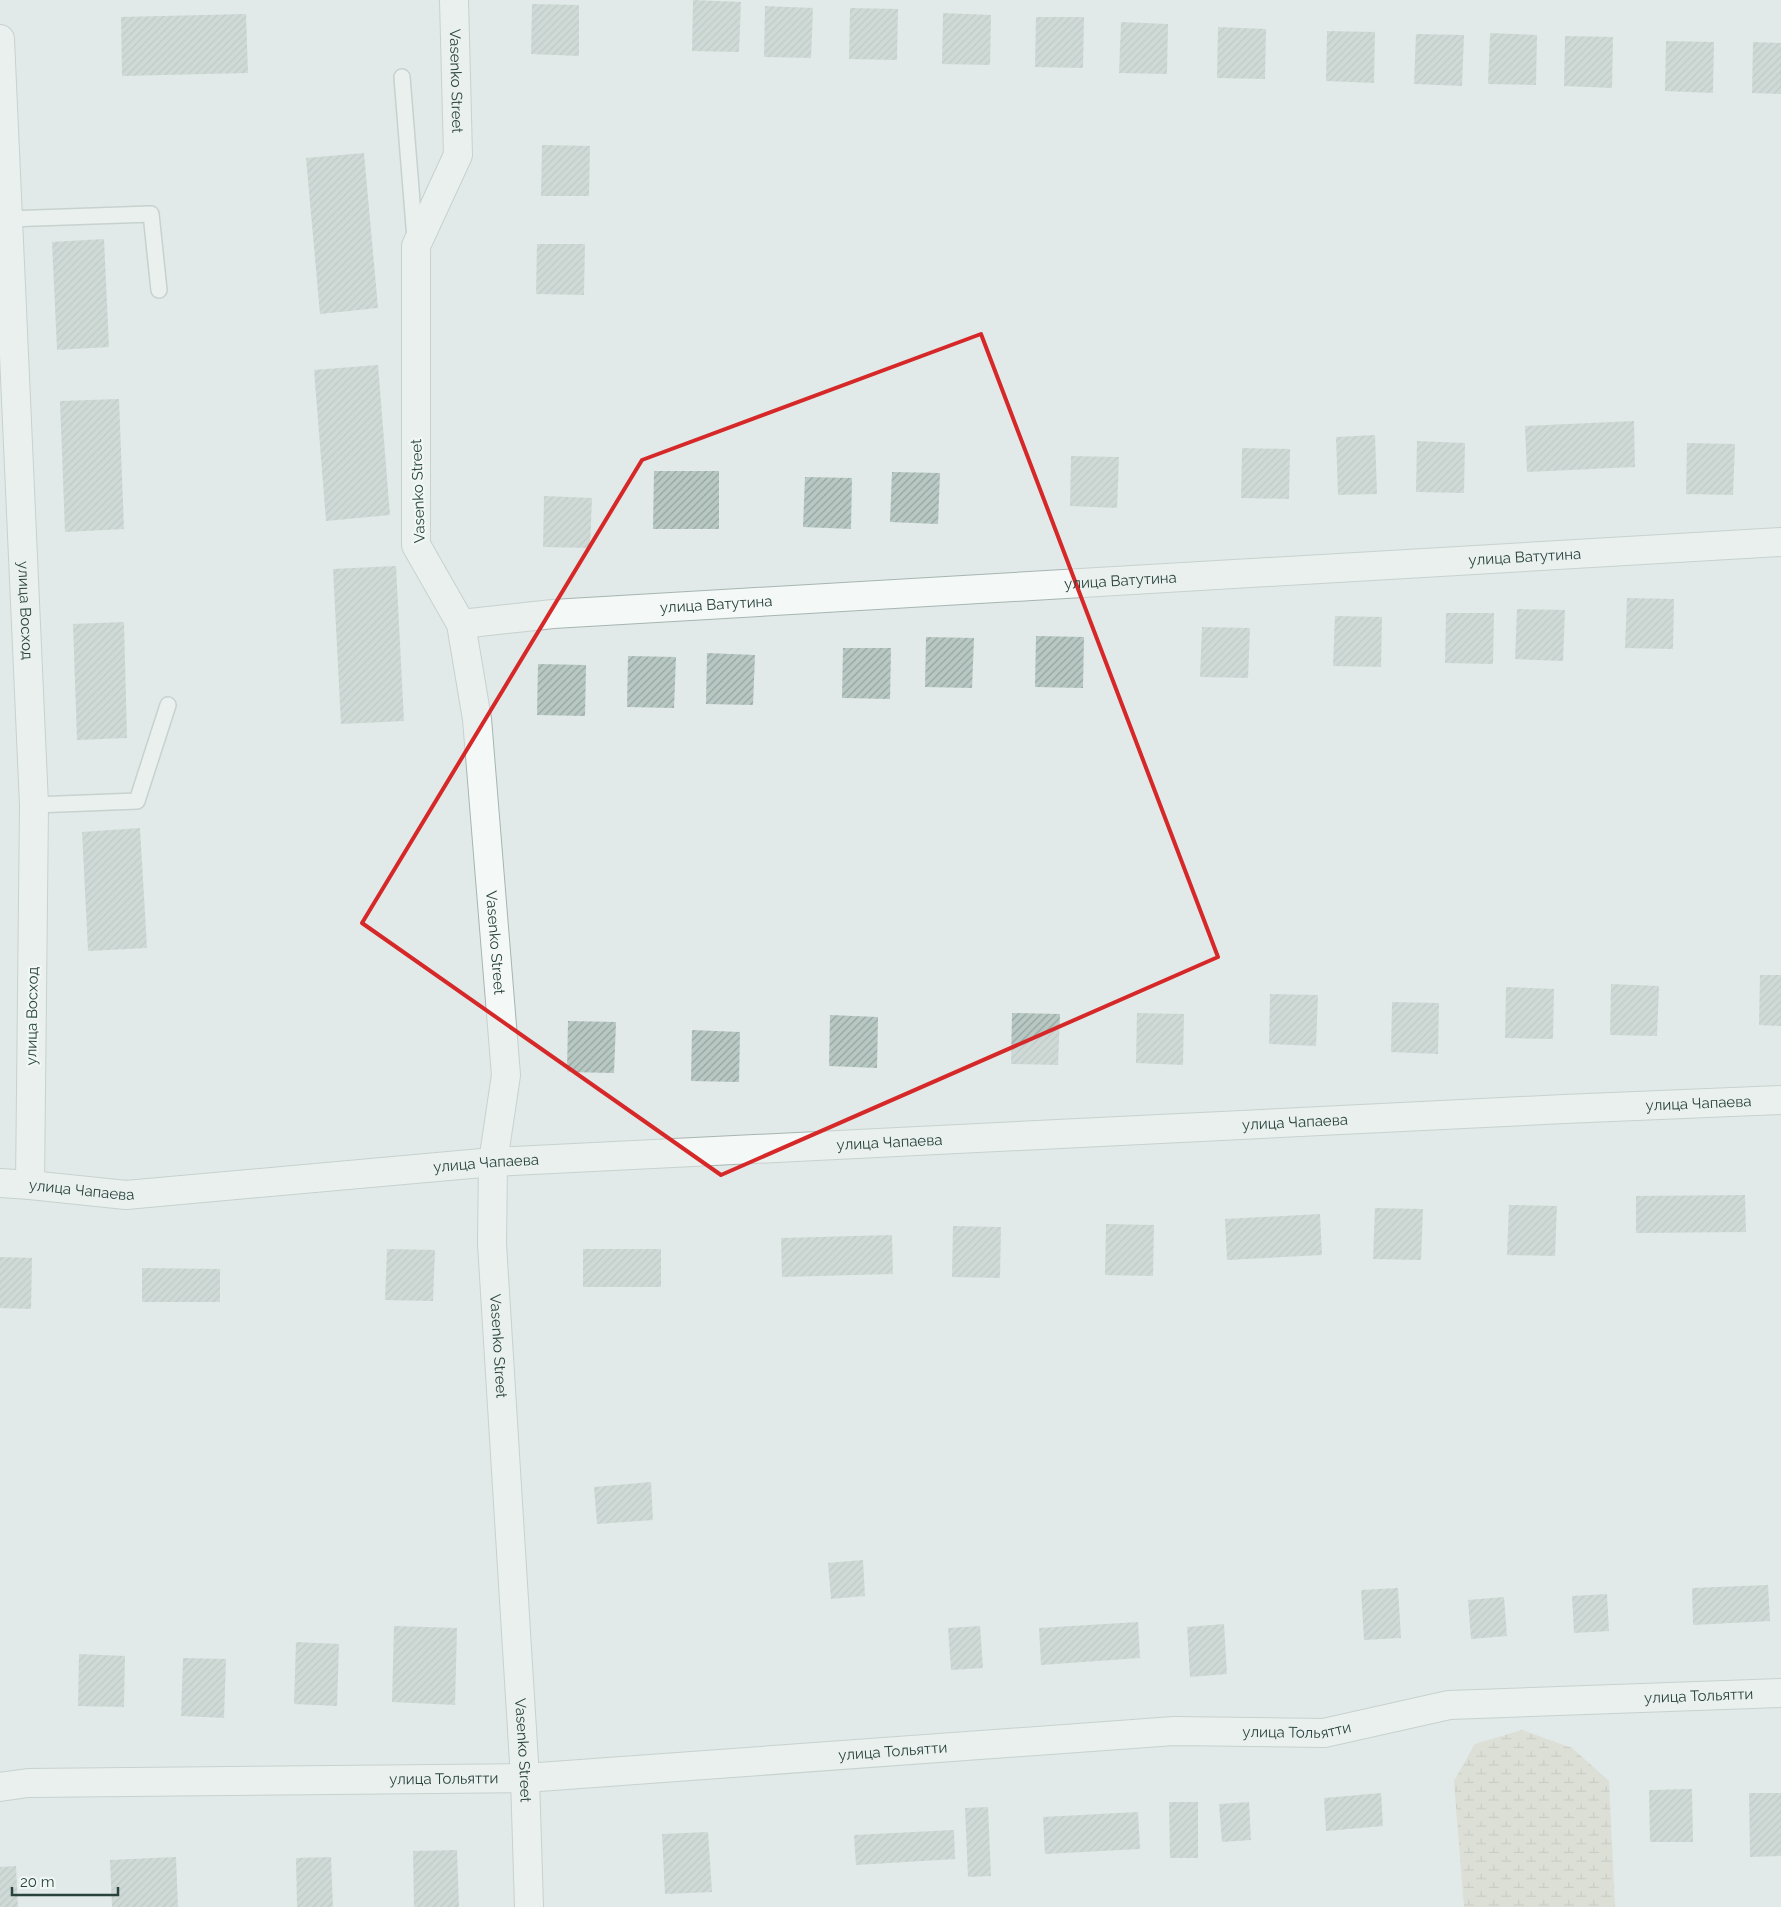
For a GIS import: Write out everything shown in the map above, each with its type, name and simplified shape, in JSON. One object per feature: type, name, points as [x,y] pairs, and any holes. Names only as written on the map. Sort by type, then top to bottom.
[{"type":"street","name":"Vasenko Street","points":[[454,0],[458,155],[416,246],[416,545],[461,624],[477,719],[506,1075],[493,1162],[492,1244],[526,1778],[529,1907]]},
{"type":"street","name":"улица Восход","points":[[0,39],[34,805],[30,1185]]},
{"type":"street","name":"улица Ватутина","points":[[461,624],[563,614],[1781,542]]},
{"type":"street","name":"улица Чапаева","points":[[0,1184],[30,1185],[126,1195],[493,1162],[1781,1100]]},
{"type":"street","name":"улица Тольятти","points":[[0,1787],[28,1783],[526,1778],[1174,1731],[1324,1733],[1450,1705],[1781,1693]]},
{"type":"lane","points":[[402,77],[416,246]]},
{"type":"lane","points":[[7,219],[151,214],[159,290]]},
{"type":"lane","points":[[34,805],[137,801],[168,705]]},
{"type":"highlighted area","points":[[981,334],[1218,957],[721,1175],[362,923],[642,460]]},
{"type":"green space","points":[[1522,1730],[1572,1748],[1609,1781],[1615,1907],[1464,1907],[1454,1781],[1475,1744]]},
{"type":"building","points":[[693,0],[741,2],[739,52],[692,51]]},
{"type":"building","points":[[532,4],[579,5],[579,56],[531,54]]},
{"type":"building","points":[[765,6],[813,8],[811,58],[764,57]]},
{"type":"building","points":[[850,8],[898,9],[897,60],[849,59]]},
{"type":"building","points":[[943,13],[991,15],[990,65],[942,64]]},
{"type":"building","points":[[246,14],[248,73],[122,76],[121,17]]},
{"type":"building","points":[[1036,17],[1084,17],[1083,68],[1035,67]]},
{"type":"building","points":[[1121,22],[1168,24],[1167,74],[1119,73]]},
{"type":"building","points":[[1218,27],[1266,29],[1265,79],[1217,78]]},
{"type":"building","points":[[1327,31],[1375,32],[1374,83],[1326,81]]},
{"type":"building","points":[[1490,33],[1537,35],[1536,85],[1488,84]]},
{"type":"building","points":[[1416,34],[1464,35],[1462,86],[1414,84]]},
{"type":"building","points":[[1565,36],[1613,37],[1612,88],[1564,86]]},
{"type":"building","points":[[1666,41],[1714,42],[1713,93],[1665,91]]},
{"type":"building","points":[[1753,42],[1781,43],[1781,94],[1752,93]]},
{"type":"building","points":[[542,145],[590,146],[589,196],[541,196]]},
{"type":"building","points":[[364,153],[378,308],[320,314],[306,158]]},
{"type":"building","points":[[104,239],[109,347],[57,350],[52,242]]},
{"type":"building","points":[[537,244],[585,244],[584,295],[536,294]]},
{"type":"building","points":[[378,365],[390,515],[326,521],[314,370]]},
{"type":"building","points":[[119,399],[124,529],[65,532],[60,401]]},
{"type":"building","points":[[1634,421],[1635,467],[1527,472],[1525,426]]},
{"type":"building","points":[[1375,435],[1377,494],[1338,495],[1336,437]]},
{"type":"building","points":[[1417,441],[1465,443],[1464,493],[1416,492]]},
{"type":"building","points":[[1687,443],[1735,444],[1733,495],[1686,494]]},
{"type":"building","points":[[1242,448],[1290,449],[1289,499],[1241,498]]},
{"type":"building","points":[[1071,456],[1119,457],[1117,508],[1070,506]]},
{"type":"building","points":[[654,471],[719,471],[719,529],[653,529]]},
{"type":"building","points":[[892,472],[940,473],[938,524],[890,522]]},
{"type":"building","points":[[805,477],[852,478],[851,529],[803,527]]},
{"type":"building","points":[[544,496],[592,498],[590,548],[543,547]]},
{"type":"building","points":[[396,566],[404,721],[341,724],[333,569]]},
{"type":"building","points":[[1627,598],[1674,599],[1673,649],[1625,648]]},
{"type":"building","points":[[1517,609],[1565,610],[1563,661],[1515,659]]},
{"type":"building","points":[[1446,613],[1494,613],[1493,664],[1445,663]]},
{"type":"building","points":[[1335,616],[1382,617],[1381,667],[1333,666]]},
{"type":"building","points":[[124,622],[127,738],[77,740],[73,624]]},
{"type":"building","points":[[1202,627],[1250,628],[1248,678],[1200,677]]},
{"type":"building","points":[[1036,636],[1084,637],[1083,688],[1035,687]]},
{"type":"building","points":[[926,637],[974,638],[972,688],[925,687]]},
{"type":"building","points":[[843,648],[891,648],[890,699],[842,698]]},
{"type":"building","points":[[707,653],[755,655],[753,705],[706,704]]},
{"type":"building","points":[[628,656],[676,657],[674,708],[627,707]]},
{"type":"building","points":[[538,664],[586,665],[585,716],[537,715]]},
{"type":"building","points":[[140,828],[147,948],[88,951],[82,832]]},
{"type":"building","points":[[1760,975],[1781,975],[1781,1026],[1759,1025]]},
{"type":"building","points":[[1611,984],[1659,986],[1657,1036],[1610,1035]]},
{"type":"building","points":[[1506,987],[1554,989],[1553,1039],[1505,1038]]},
{"type":"building","points":[[1270,994],[1318,995],[1316,1046],[1269,1044]]},
{"type":"building","points":[[1392,1002],[1439,1003],[1438,1054],[1391,1052]]},
{"type":"building","points":[[1012,1013],[1060,1014],[1058,1065],[1011,1064]]},
{"type":"building","points":[[1137,1013],[1184,1014],[1183,1065],[1136,1063]]},
{"type":"building","points":[[830,1015],[878,1017],[877,1068],[829,1066]]},
{"type":"building","points":[[568,1021],[616,1022],[614,1073],[567,1072]]},
{"type":"building","points":[[692,1030],[740,1032],[739,1082],[691,1081]]},
{"type":"building","points":[[1745,1195],[1746,1232],[1636,1233],[1636,1196]]},
{"type":"building","points":[[1509,1205],[1557,1206],[1555,1256],[1507,1255]]},
{"type":"building","points":[[1375,1208],[1423,1209],[1421,1260],[1373,1259]]},
{"type":"building","points":[[1320,1214],[1322,1255],[1227,1260],[1225,1219]]},
{"type":"building","points":[[1106,1224],[1154,1225],[1153,1276],[1105,1275]]},
{"type":"building","points":[[953,1226],[1001,1227],[1000,1278],[952,1277]]},
{"type":"building","points":[[892,1235],[893,1274],[782,1277],[781,1238]]},
{"type":"building","points":[[387,1249],[435,1250],[433,1301],[385,1300]]},
{"type":"building","points":[[583,1249],[661,1249],[661,1287],[583,1287]]},
{"type":"building","points":[[0,1257],[32,1258],[31,1309],[0,1308]]},
{"type":"building","points":[[142,1268],[220,1269],[220,1302],[142,1302]]},
{"type":"building","points":[[651,1482],[653,1520],[597,1524],[594,1487]]},
{"type":"building","points":[[863,1560],[865,1596],[831,1599],[828,1563]]},
{"type":"building","points":[[1768,1585],[1770,1621],[1693,1625],[1692,1588]]},
{"type":"building","points":[[1398,1588],[1401,1638],[1364,1640],[1361,1590]]},
{"type":"building","points":[[1607,1594],[1609,1631],[1574,1633],[1572,1596]]},
{"type":"building","points":[[1504,1597],[1507,1636],[1471,1639],[1468,1600]]},
{"type":"building","points":[[1138,1622],[1140,1658],[1041,1665],[1039,1628]]},
{"type":"building","points":[[1224,1624],[1227,1674],[1190,1677],[1187,1627]]},
{"type":"building","points":[[394,1626],[457,1628],[455,1705],[392,1702]]},
{"type":"building","points":[[980,1626],[983,1668],[951,1670],[948,1628]]},
{"type":"building","points":[[296,1642],[339,1644],[337,1706],[294,1704]]},
{"type":"building","points":[[79,1654],[125,1656],[124,1707],[78,1706]]},
{"type":"building","points":[[183,1658],[226,1659],[224,1718],[181,1716]]},
{"type":"building","points":[[1692,1789],[1693,1842],[1650,1842],[1649,1790]]},
{"type":"building","points":[[1381,1793],[1383,1826],[1326,1831],[1324,1798]]},
{"type":"building","points":[[1749,1793],[1781,1793],[1781,1856],[1750,1857]]},
{"type":"building","points":[[1169,1802],[1198,1802],[1198,1858],[1170,1858]]},
{"type":"building","points":[[1249,1802],[1251,1840],[1222,1842],[1219,1804]]},
{"type":"building","points":[[988,1807],[991,1876],[968,1877],[965,1808]]},
{"type":"building","points":[[1138,1812],[1140,1849],[1045,1854],[1043,1817]]},
{"type":"building","points":[[954,1830],[955,1859],[856,1865],[854,1835]]},
{"type":"building","points":[[708,1832],[712,1892],[665,1894],[662,1834]]},
{"type":"building","points":[[457,1850],[459,1907],[414,1907],[413,1851]]},
{"type":"building","points":[[176,1857],[178,1907],[112,1907],[110,1860]]},
{"type":"building","points":[[331,1857],[333,1907],[297,1907],[296,1858]]},
{"type":"building","points":[[16,1866],[18,1907],[0,1907],[0,1867]]}]
